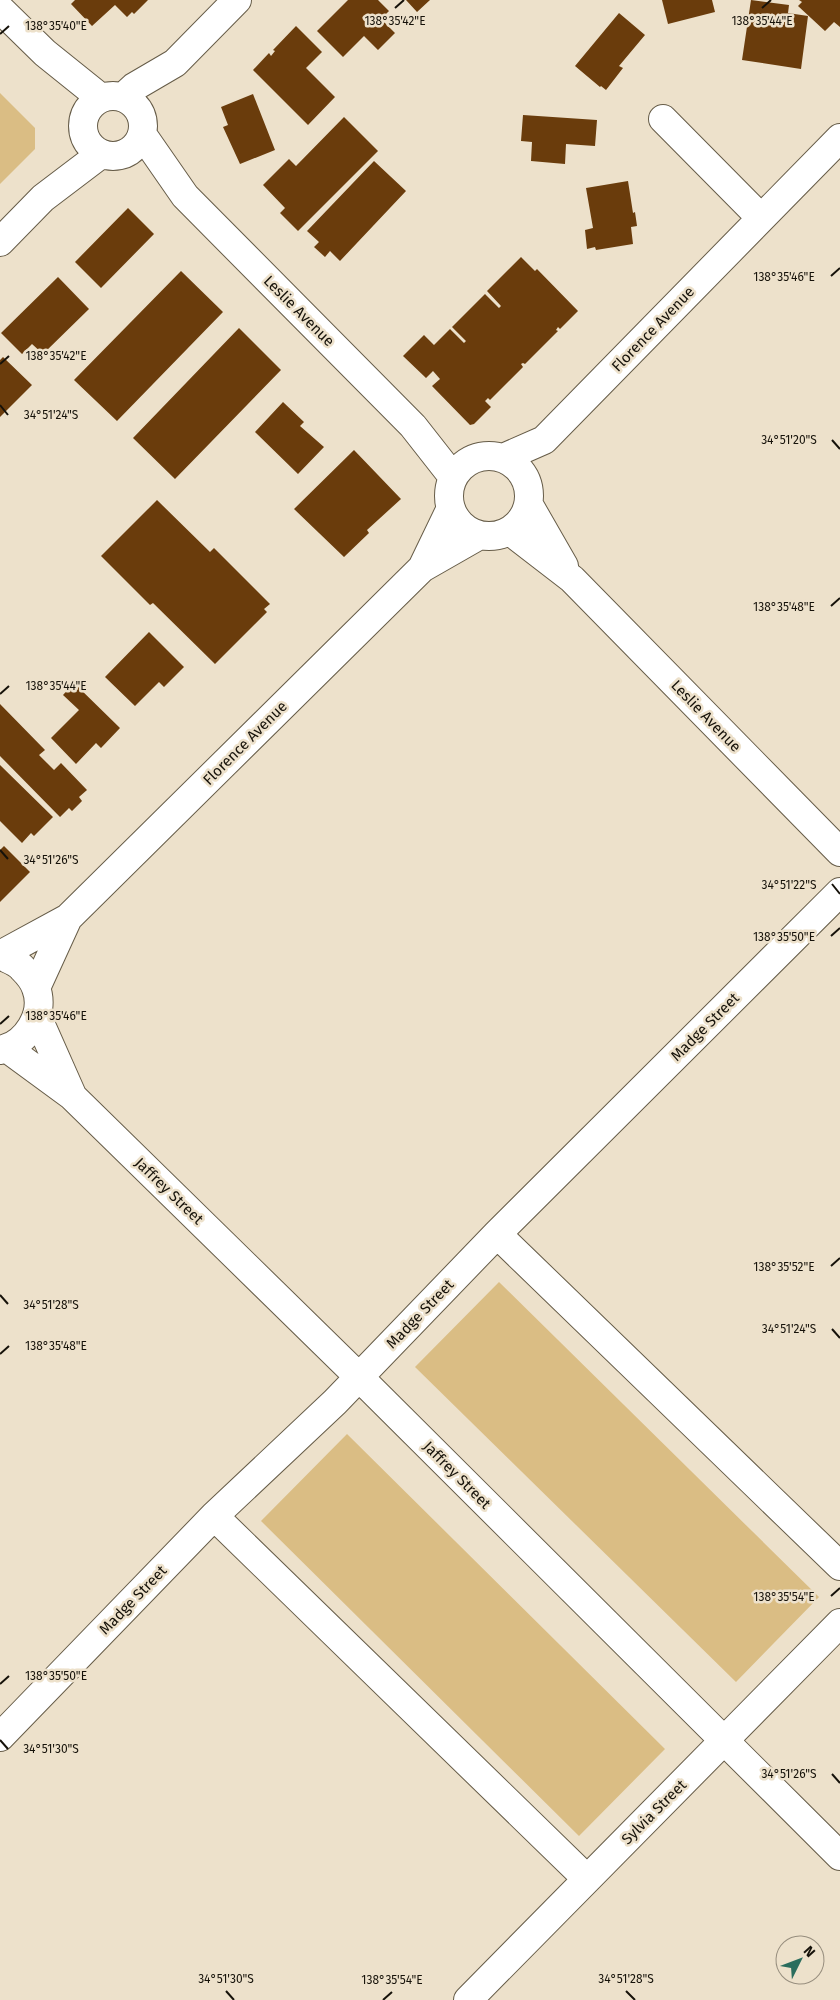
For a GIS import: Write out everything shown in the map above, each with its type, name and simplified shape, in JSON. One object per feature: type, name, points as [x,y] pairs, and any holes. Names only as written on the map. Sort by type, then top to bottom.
[{"type":"street","points":[[0,242],[113,126],[134,88],[175,63],[237,0]]},
{"type":"street","name":"Leslie Avenue","points":[[0,9],[113,126],[413,426],[453,477]]},
{"type":"street","points":[[663,118],[761,218]]},
{"type":"street","name":"Florence Avenue","points":[[491,458],[544,440],[761,218],[839,143]]},
{"type":"street","name":"Leslie Avenue","points":[[413,426],[491,458]]},
{"type":"street","name":"Florence Avenue","points":[[528,494],[544,440]]},
{"type":"street","points":[[491,458],[518,468],[528,494],[522,520],[510,531],[495,536],[478,536],[461,526],[450,510],[448,493],[453,477],[464,464],[491,458]]},
{"type":"street","name":"Leslie Avenue","points":[[528,494],[572,580]]},
{"type":"street","name":"Florence Avenue","points":[[422,568],[450,510]]},
{"type":"street","name":"Leslie Avenue","points":[[510,531],[572,580],[840,852]]},
{"type":"street","name":"Florence Avenue","points":[[0,955],[68,918],[422,568],[478,536]]},
{"type":"street","name":"Madge Street","points":[[0,1737],[214,1516],[359,1377],[497,1234],[840,892]]},
{"type":"street","name":"Florence Avenue","points":[[36,988],[68,918]]},
{"type":"street","points":[[0,955],[22,967],[36,988],[39,1002],[37,1016],[27,1036],[4,1050]]},
{"type":"street","name":"Jaffrey Street","points":[[37,1016],[72,1096]]},
{"type":"street","name":"Jaffrey Street","points":[[4,1050],[72,1096],[359,1377],[840,1856]]},
{"type":"street","points":[[497,1234],[840,1566]]},
{"type":"street","points":[[214,1516],[588,1880]]},
{"type":"street","name":"Sylvia Street","points":[[468,2000],[840,1623]]},
{"type":"shaded area","points":[[0,93],[35,128],[35,149],[0,184]]},
{"type":"shaded area","points":[[499,1282],[819,1597],[736,1682],[415,1367]]},
{"type":"shaded area","points":[[347,1434],[665,1749],[579,1836],[261,1521]]},
{"type":"building","points":[[75,0],[148,0],[134,14],[132,12],[127,17],[115,5],[92,26],[71,4]]},
{"type":"building","points":[[348,0],[378,0],[389,11],[381,19],[395,33],[378,50],[364,36],[343,57],[317,31]]},
{"type":"building","points":[[406,0],[430,0],[417,12]]},
{"type":"building","points":[[662,0],[712,0],[715,12],[668,24]]},
{"type":"building","points":[[751,0],[789,5],[788,13],[808,16],[801,69],[742,60]]},
{"type":"building","points":[[799,0],[840,0],[840,27],[834,22],[825,31],[798,6],[802,2]]},
{"type":"building","points":[[619,13],[645,35],[619,66],[623,68],[606,90],[575,66]]},
{"type":"building","points":[[296,26],[322,52],[306,68],[335,97],[308,125],[253,70],[269,53],[271,56],[275,51],[273,50]]},
{"type":"building","points":[[253,94],[275,150],[240,164],[223,127],[228,125],[221,107]]},
{"type":"building","points":[[523,115],[597,120],[595,146],[566,144],[565,164],[531,161],[532,142],[521,141]]},
{"type":"building","points":[[344,117],[378,151],[298,231],[280,213],[285,208],[263,185],[289,159],[296,166]]},
{"type":"building","points":[[374,161],[406,191],[340,261],[330,251],[325,257],[314,247],[319,242],[307,231]]},
{"type":"building","points":[[628,181],[637,226],[631,227],[633,244],[596,250],[595,247],[587,249],[585,230],[593,228],[586,188]]},
{"type":"building","points":[[128,208],[154,234],[101,288],[75,262]]},
{"type":"building","points":[[521,257],[535,271],[537,269],[578,311],[560,329],[558,327],[556,330],[558,331],[525,364],[521,364],[523,367],[490,400],[488,398],[485,401],[491,407],[474,424],[470,425],[432,386],[440,379],[433,371],[426,378],[403,356],[424,335],[434,345],[450,329],[464,343],[466,341],[452,327],[485,294],[499,308],[501,306],[487,291]]},
{"type":"building","points":[[181,271],[223,312],[117,421],[74,380]]},
{"type":"building","points":[[58,277],[89,309],[43,354],[32,344],[22,354],[1,333]]},
{"type":"building","points":[[239,328],[281,370],[175,479],[133,438]]},
{"type":"building","points":[[3,357],[32,385],[0,417],[0,360]]},
{"type":"building","points":[[283,402],[304,422],[300,426],[324,447],[298,474],[255,432]]},
{"type":"building","points":[[354,450],[401,499],[367,530],[369,533],[344,557],[294,509]]},
{"type":"building","points":[[157,500],[210,552],[214,548],[270,604],[264,609],[267,612],[215,664],[153,603],[150,605],[101,556]]},
{"type":"building","points":[[149,632],[184,667],[164,687],[159,682],[135,706],[105,677]]},
{"type":"building","points":[[74,683],[120,728],[101,748],[96,743],[76,764],[51,738],[79,710],[63,695]]},
{"type":"building","points":[[0,704],[45,750],[39,755],[54,770],[61,763],[87,790],[79,797],[82,801],[72,811],[69,808],[60,817],[0,756]]},
{"type":"building","points":[[0,765],[53,817],[34,836],[31,833],[22,843],[0,821]]},
{"type":"building","points":[[4,846],[30,872],[0,902],[0,850]]}]
